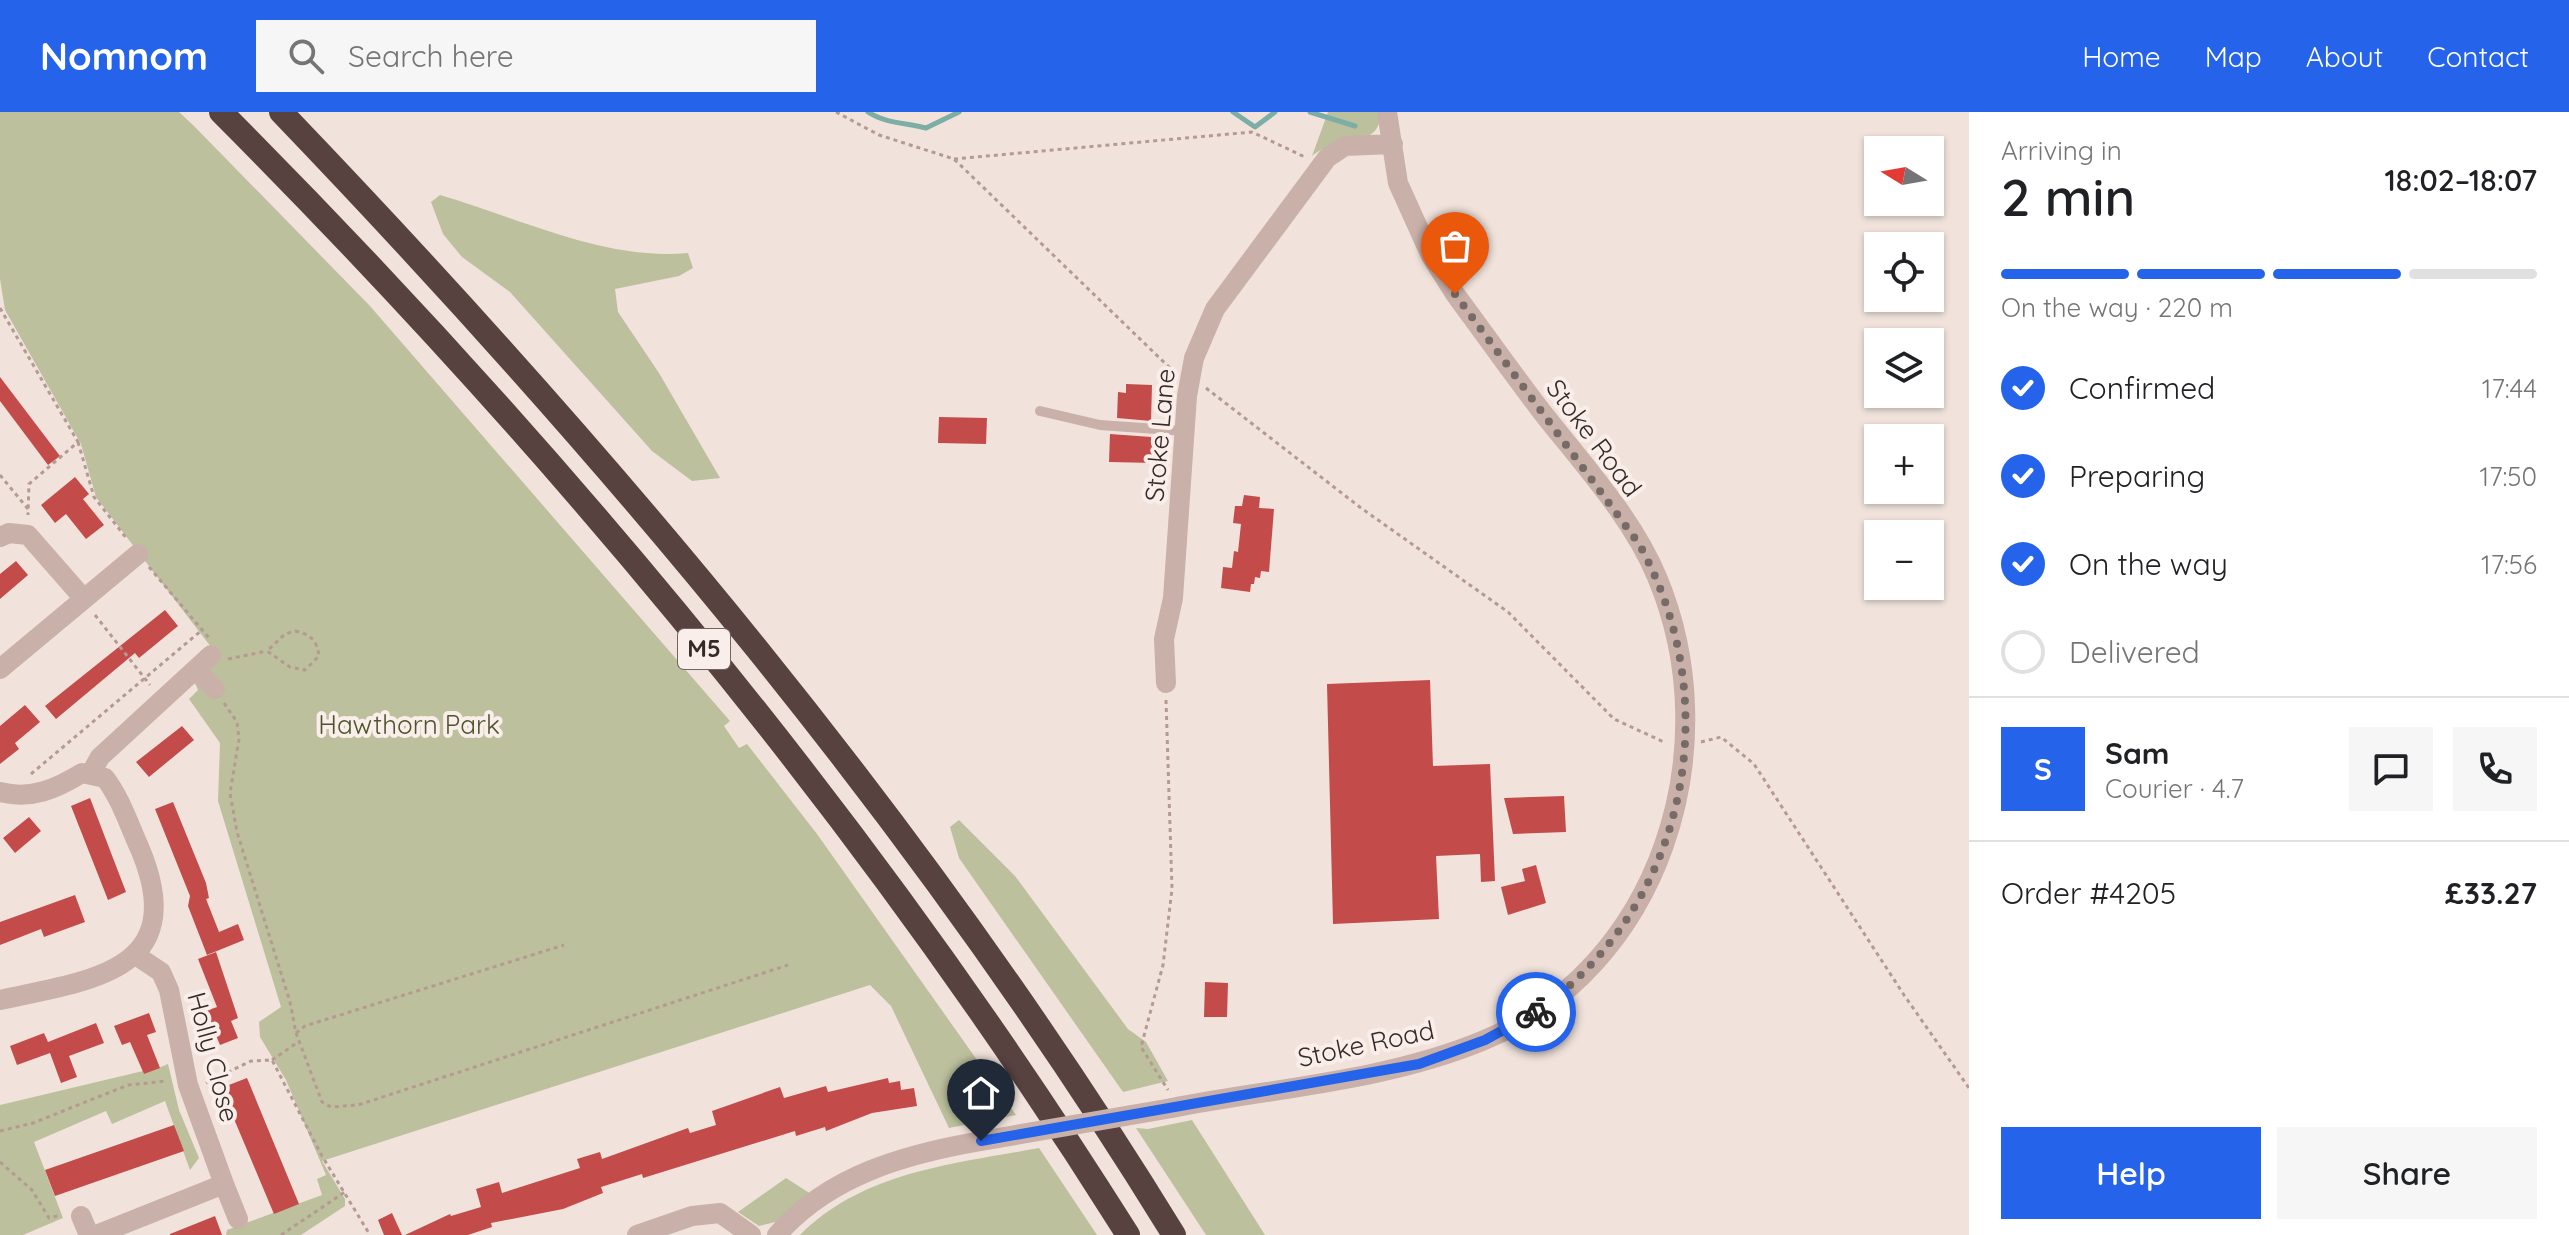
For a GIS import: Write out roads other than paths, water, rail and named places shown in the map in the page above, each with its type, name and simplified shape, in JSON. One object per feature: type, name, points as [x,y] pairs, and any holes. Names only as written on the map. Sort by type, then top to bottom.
[{"type":"highway","name":"M5","points":[[221,112],[384,278],[564,478],[760,718],[965,989],[1128,1235]]},
{"type":"highway","name":"M5","points":[[281,112],[412,248],[592,448],[793,693],[995,964],[1114,1137],[1174,1235]]},
{"type":"street","name":"Stoke Road","points":[[777,1235],[821,1196],[860,1173],[918,1154],[1419,1064],[1485,1040],[1550,1003],[1606,947],[1645,893],[1668,840],[1686,746],[1686,694],[1672,619],[1656,575],[1619,514],[1455,294],[1431,256],[1398,183],[1387,112]]},
{"type":"street","name":"Stoke Lane","points":[[1166,683],[1164,639],[1173,598],[1185,431],[1194,358],[1215,309],[1321,164],[1345,146],[1393,144]]},
{"type":"street","points":[[0,537],[9,533],[28,535],[84,599]]},
{"type":"street","points":[[0,669],[138,554]]},
{"type":"street","points":[[91,773],[100,757],[211,655]]},
{"type":"street","points":[[196,670],[215,689]]},
{"type":"street","points":[[0,1000],[113,970],[137,956],[152,928],[157,904],[151,877],[115,792],[105,778],[82,773],[54,790],[4,793]]},
{"type":"street","name":"Holly Close","points":[[137,956],[161,972],[169,990],[188,1085],[238,1219]]},
{"type":"street","points":[[96,1235],[224,1184]]},
{"type":"street","points":[[637,1235],[692,1216],[720,1213],[733,1219],[751,1235]]},
{"type":"lane","points":[[1040,411],[1100,425],[1185,431]]},
{"type":"waterway","points":[[868,112],[888,121],[926,128],[959,112]]},
{"type":"waterway","points":[[1233,112],[1255,127],[1275,112]]},
{"type":"waterway","points":[[1310,112],[1355,126]]},
{"type":"park label","name":"Hawthorn Park","points":[[409,725]]}]
